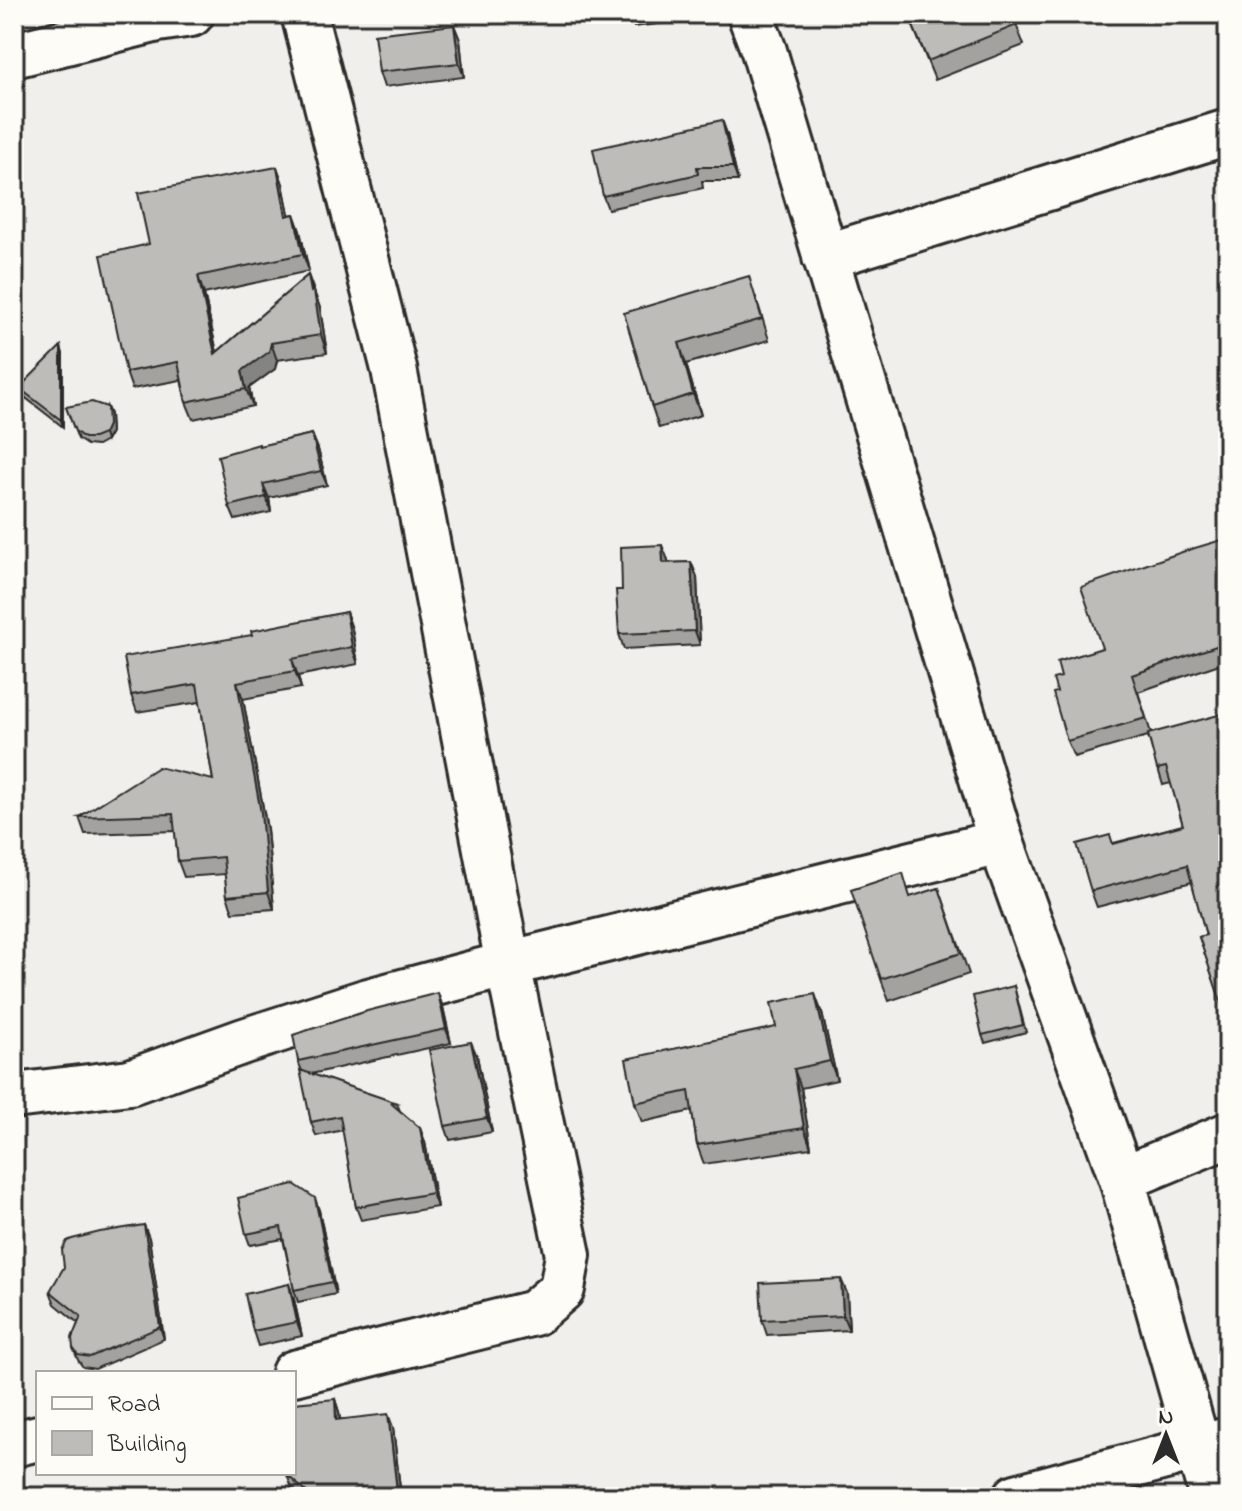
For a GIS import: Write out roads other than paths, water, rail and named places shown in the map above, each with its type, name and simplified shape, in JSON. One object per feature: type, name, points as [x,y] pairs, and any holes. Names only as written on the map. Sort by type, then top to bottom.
[{"type":"street","points":[[296,1372],[534,1313],[562,1289],[568,1255],[508,964],[394,369],[304,14]]},
{"type":"street","points":[[750,14],[764,51],[1001,842],[1214,1444],[1212,1497]]},
{"type":"street","points":[[14,55],[170,16]]},
{"type":"street","points":[[825,257],[1228,132]]},
{"type":"street","points":[[14,1096],[130,1082],[365,1002],[1001,842]]},
{"type":"street","points":[[1122,1179],[1228,1135]]},
{"type":"street","points":[[14,1444],[36,1438]]},
{"type":"street","points":[[1016,1497],[1214,1444]]}]
